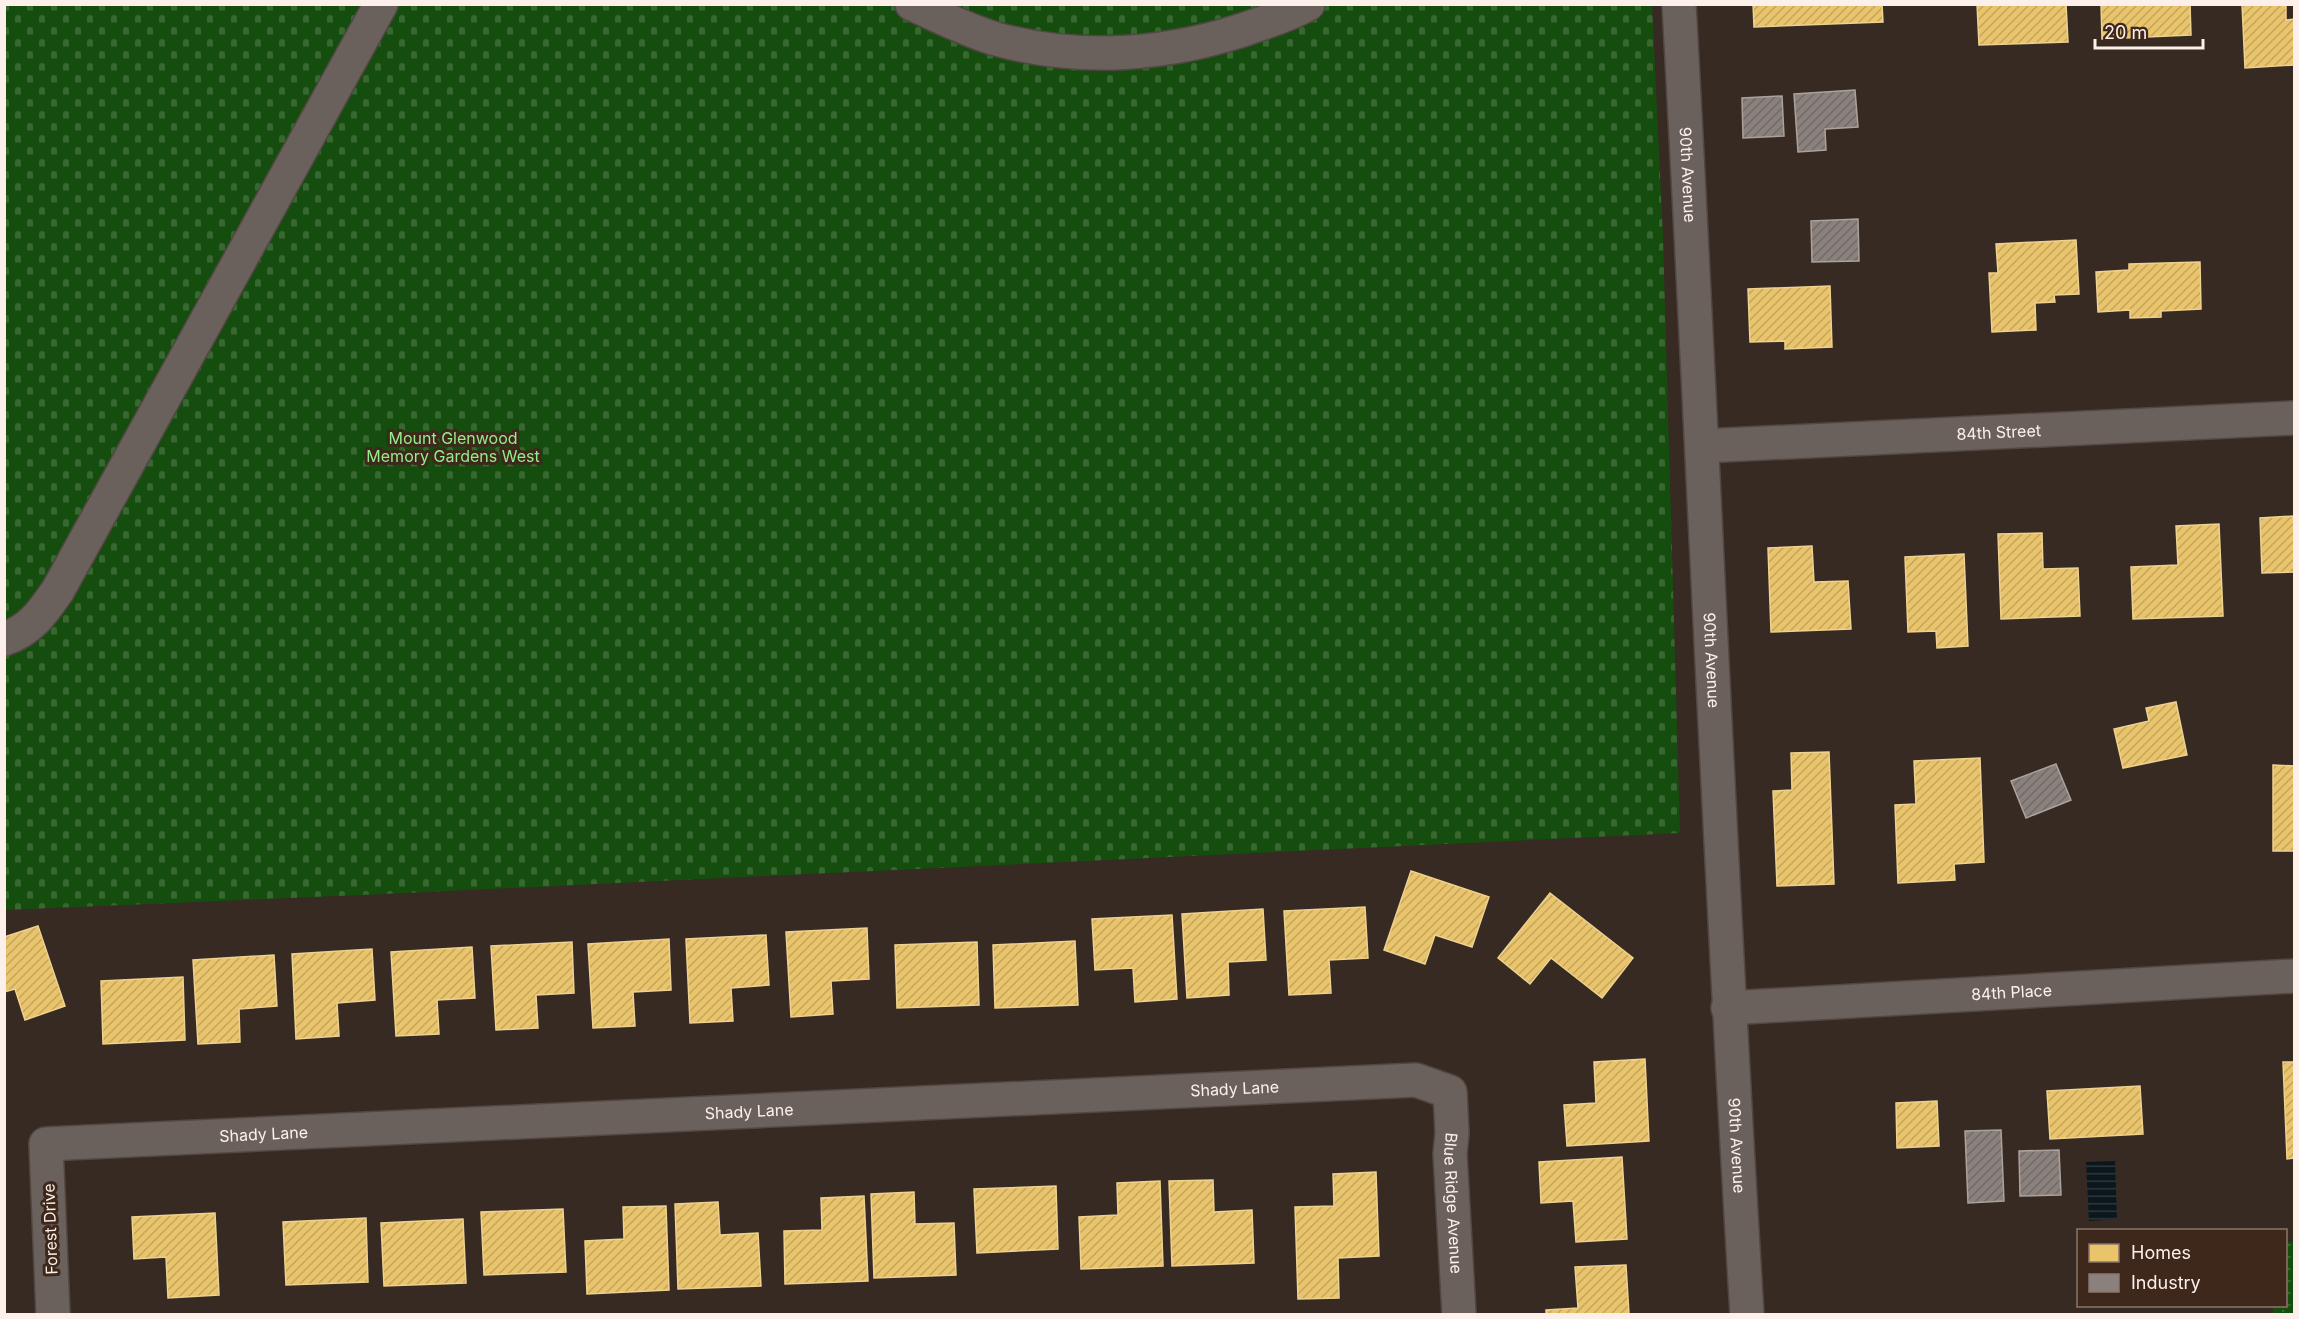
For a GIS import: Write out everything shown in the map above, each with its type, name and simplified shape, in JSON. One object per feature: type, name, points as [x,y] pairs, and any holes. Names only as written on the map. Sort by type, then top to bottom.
[{"type":"street","points":[[4,639],[21,633],[40,618],[58,590],[381,4]]},
{"type":"street","points":[[912,4],[995,39],[1071,52],[1124,54],[1168,49],[1226,36],[1296,11],[1308,4]]},
{"type":"street","name":"90th Avenue","points":[[1679,4],[1703,446],[1728,1008],[1747,1314]]},
{"type":"street","name":"84th Street","points":[[1703,446],[2295,418]]},
{"type":"street","name":"84th Place","points":[[1728,1008],[2295,976]]},
{"type":"street","name":"Shady Lane","points":[[46,1144],[1384,1080],[1416,1080],[1450,1092]]},
{"type":"street","name":"Blue Ridge Avenue","points":[[1450,1092],[1452,1133],[1450,1154],[1459,1314]]},
{"type":"street","name":"Forest Drive","points":[[46,1144],[53,1314]]},
{"type":"green space","name":"Mount Glenwood Memory Gardens West","points":[[4,5],[1652,5],[1663,237],[1680,833],[5,910]]},
{"type":"green space","points":[[2287,1242],[2294,1242],[2294,1314],[2273,1314],[2273,1307],[2287,1307]]},
{"type":"shaded area","points":[[2115,1161],[2117,1219],[2089,1221],[2086,1162]]},
{"type":"building: Homes","points":[[1753,4],[1882,4],[1883,22],[1754,27]]},
{"type":"building: Homes","points":[[1977,4],[2066,4],[2068,42],[1979,45]]},
{"type":"building: Homes","points":[[2101,4],[2190,4],[2191,35],[2102,39]]},
{"type":"building: Homes","points":[[2242,4],[2286,4],[2286,20],[2294,19],[2294,65],[2245,68]]},
{"type":"building: Homes","points":[[2076,240],[2079,294],[2054,295],[2055,302],[2035,303],[2036,330],[1992,332],[1989,273],[1998,273],[1996,244]]},
{"type":"building: Homes","points":[[2200,262],[2201,309],[2161,311],[2161,317],[2130,318],[2130,310],[2098,312],[2096,272],[2129,270],[2129,264]]},
{"type":"building: Homes","points":[[1830,286],[1832,347],[1785,349],[1785,341],[1750,342],[1748,289]]},
{"type":"building: Homes","points":[[2294,516],[2294,572],[2262,573],[2260,518]]},
{"type":"building: Homes","points":[[2219,524],[2223,616],[2133,619],[2131,567],[2178,565],[2176,526]]},
{"type":"building: Homes","points":[[2042,533],[2043,569],[2078,568],[2080,616],[2001,619],[1998,534]]},
{"type":"building: Homes","points":[[1812,546],[1814,582],[1848,581],[1851,629],[1771,632],[1768,548]]},
{"type":"building: Homes","points":[[1964,554],[1968,646],[1937,648],[1936,631],[1908,632],[1905,557]]},
{"type":"building: Homes","points":[[2176,702],[2187,755],[2123,768],[2114,729],[2149,721],[2146,708]]},
{"type":"building: Homes","points":[[1829,752],[1834,884],[1777,886],[1773,791],[1792,790],[1791,753]]},
{"type":"building: Homes","points":[[1980,758],[1984,862],[1954,864],[1955,880],[1898,883],[1895,805],[1916,804],[1914,761]]},
{"type":"building: Homes","points":[[2273,765],[2294,766],[2294,851],[2273,851]]},
{"type":"building: Homes","points":[[1411,871],[1489,897],[1472,947],[1435,935],[1425,964],[1384,950]]},
{"type":"building: Homes","points":[[1550,893],[1633,958],[1602,998],[1551,958],[1530,984],[1498,958]]},
{"type":"building: Homes","points":[[1365,907],[1368,958],[1329,960],[1331,993],[1289,995],[1284,911]]},
{"type":"building: Homes","points":[[1263,909],[1266,960],[1228,962],[1229,995],[1187,998],[1182,914]]},
{"type":"building: Homes","points":[[1172,915],[1177,999],[1135,1002],[1133,968],[1095,970],[1092,919]]},
{"type":"building: Homes","points":[[38,926],[65,1006],[25,1020],[15,989],[4,992],[4,937]]},
{"type":"building: Homes","points":[[867,928],[869,979],[831,981],[833,1014],[791,1017],[786,932]]},
{"type":"building: Homes","points":[[766,935],[769,985],[731,988],[733,1021],[690,1023],[686,939]]},
{"type":"building: Homes","points":[[669,939],[671,990],[633,992],[635,1026],[593,1028],[588,944]]},
{"type":"building: Homes","points":[[1075,941],[1078,1005],[995,1008],[993,945]]},
{"type":"building: Homes","points":[[572,942],[574,993],[536,995],[538,1028],[496,1030],[491,946]]},
{"type":"building: Homes","points":[[977,942],[979,1005],[897,1008],[895,945]]},
{"type":"building: Homes","points":[[472,947],[475,998],[437,1000],[439,1034],[396,1036],[391,952]]},
{"type":"building: Homes","points":[[372,949],[375,1000],[337,1003],[339,1036],[296,1039],[292,954]]},
{"type":"building: Homes","points":[[274,955],[277,1006],[239,1009],[240,1042],[198,1044],[193,960]]},
{"type":"building: Homes","points":[[183,977],[185,1040],[103,1044],[101,981]]},
{"type":"building: Homes","points":[[1645,1059],[1649,1141],[1567,1146],[1564,1105],[1596,1103],[1594,1062]]},
{"type":"building: Homes","points":[[2283,1062],[2294,1062],[2294,1158],[2287,1159]]},
{"type":"building: Homes","points":[[2140,1086],[2143,1134],[2050,1139],[2047,1091]]},
{"type":"building: Homes","points":[[1937,1101],[1939,1146],[1897,1148],[1896,1103]]},
{"type":"building: Homes","points":[[1622,1157],[1627,1239],[1576,1242],[1573,1201],[1541,1203],[1539,1162]]},
{"type":"building: Homes","points":[[1376,1172],[1379,1256],[1338,1258],[1339,1298],[1298,1299],[1295,1207],[1334,1206],[1333,1174]]},
{"type":"building: Homes","points":[[1213,1180],[1214,1212],[1252,1210],[1254,1263],[1172,1266],[1169,1181]]},
{"type":"building: Homes","points":[[1160,1181],[1163,1266],[1081,1269],[1079,1217],[1118,1215],[1117,1183]]},
{"type":"building: Homes","points":[[1056,1186],[1058,1249],[977,1253],[974,1189]]},
{"type":"building: Homes","points":[[914,1192],[915,1224],[954,1223],[956,1275],[874,1278],[871,1194]]},
{"type":"building: Homes","points":[[864,1196],[868,1281],[785,1284],[784,1231],[822,1230],[821,1198]]},
{"type":"building: Homes","points":[[718,1202],[720,1235],[758,1233],[761,1286],[678,1289],[675,1204]]},
{"type":"building: Homes","points":[[666,1206],[669,1290],[587,1294],[585,1241],[624,1239],[623,1207]]},
{"type":"building: Homes","points":[[563,1209],[566,1272],[484,1275],[481,1212]]},
{"type":"building: Homes","points":[[215,1213],[219,1295],[168,1298],[166,1257],[134,1259],[132,1217]]},
{"type":"building: Homes","points":[[366,1218],[368,1282],[286,1285],[283,1222]]},
{"type":"building: Homes","points":[[463,1219],[466,1283],[384,1286],[381,1223]]},
{"type":"building: Homes","points":[[1626,1265],[1629,1314],[1546,1314],[1546,1310],[1578,1308],[1575,1267]]},
{"type":"building: Industry","points":[[1855,90],[1858,127],[1825,129],[1826,150],[1798,152],[1794,94]]},
{"type":"building: Industry","points":[[1782,96],[1784,136],[1743,138],[1742,98]]},
{"type":"building: Industry","points":[[1858,219],[1859,261],[1812,262],[1811,221]]},
{"type":"building: Industry","points":[[2056,764],[2071,800],[2026,818],[2011,781]]},
{"type":"building: Industry","points":[[2001,1130],[2004,1201],[1968,1203],[1965,1131]]},
{"type":"building: Industry","points":[[2059,1150],[2061,1195],[2020,1196],[2019,1151]]}]
